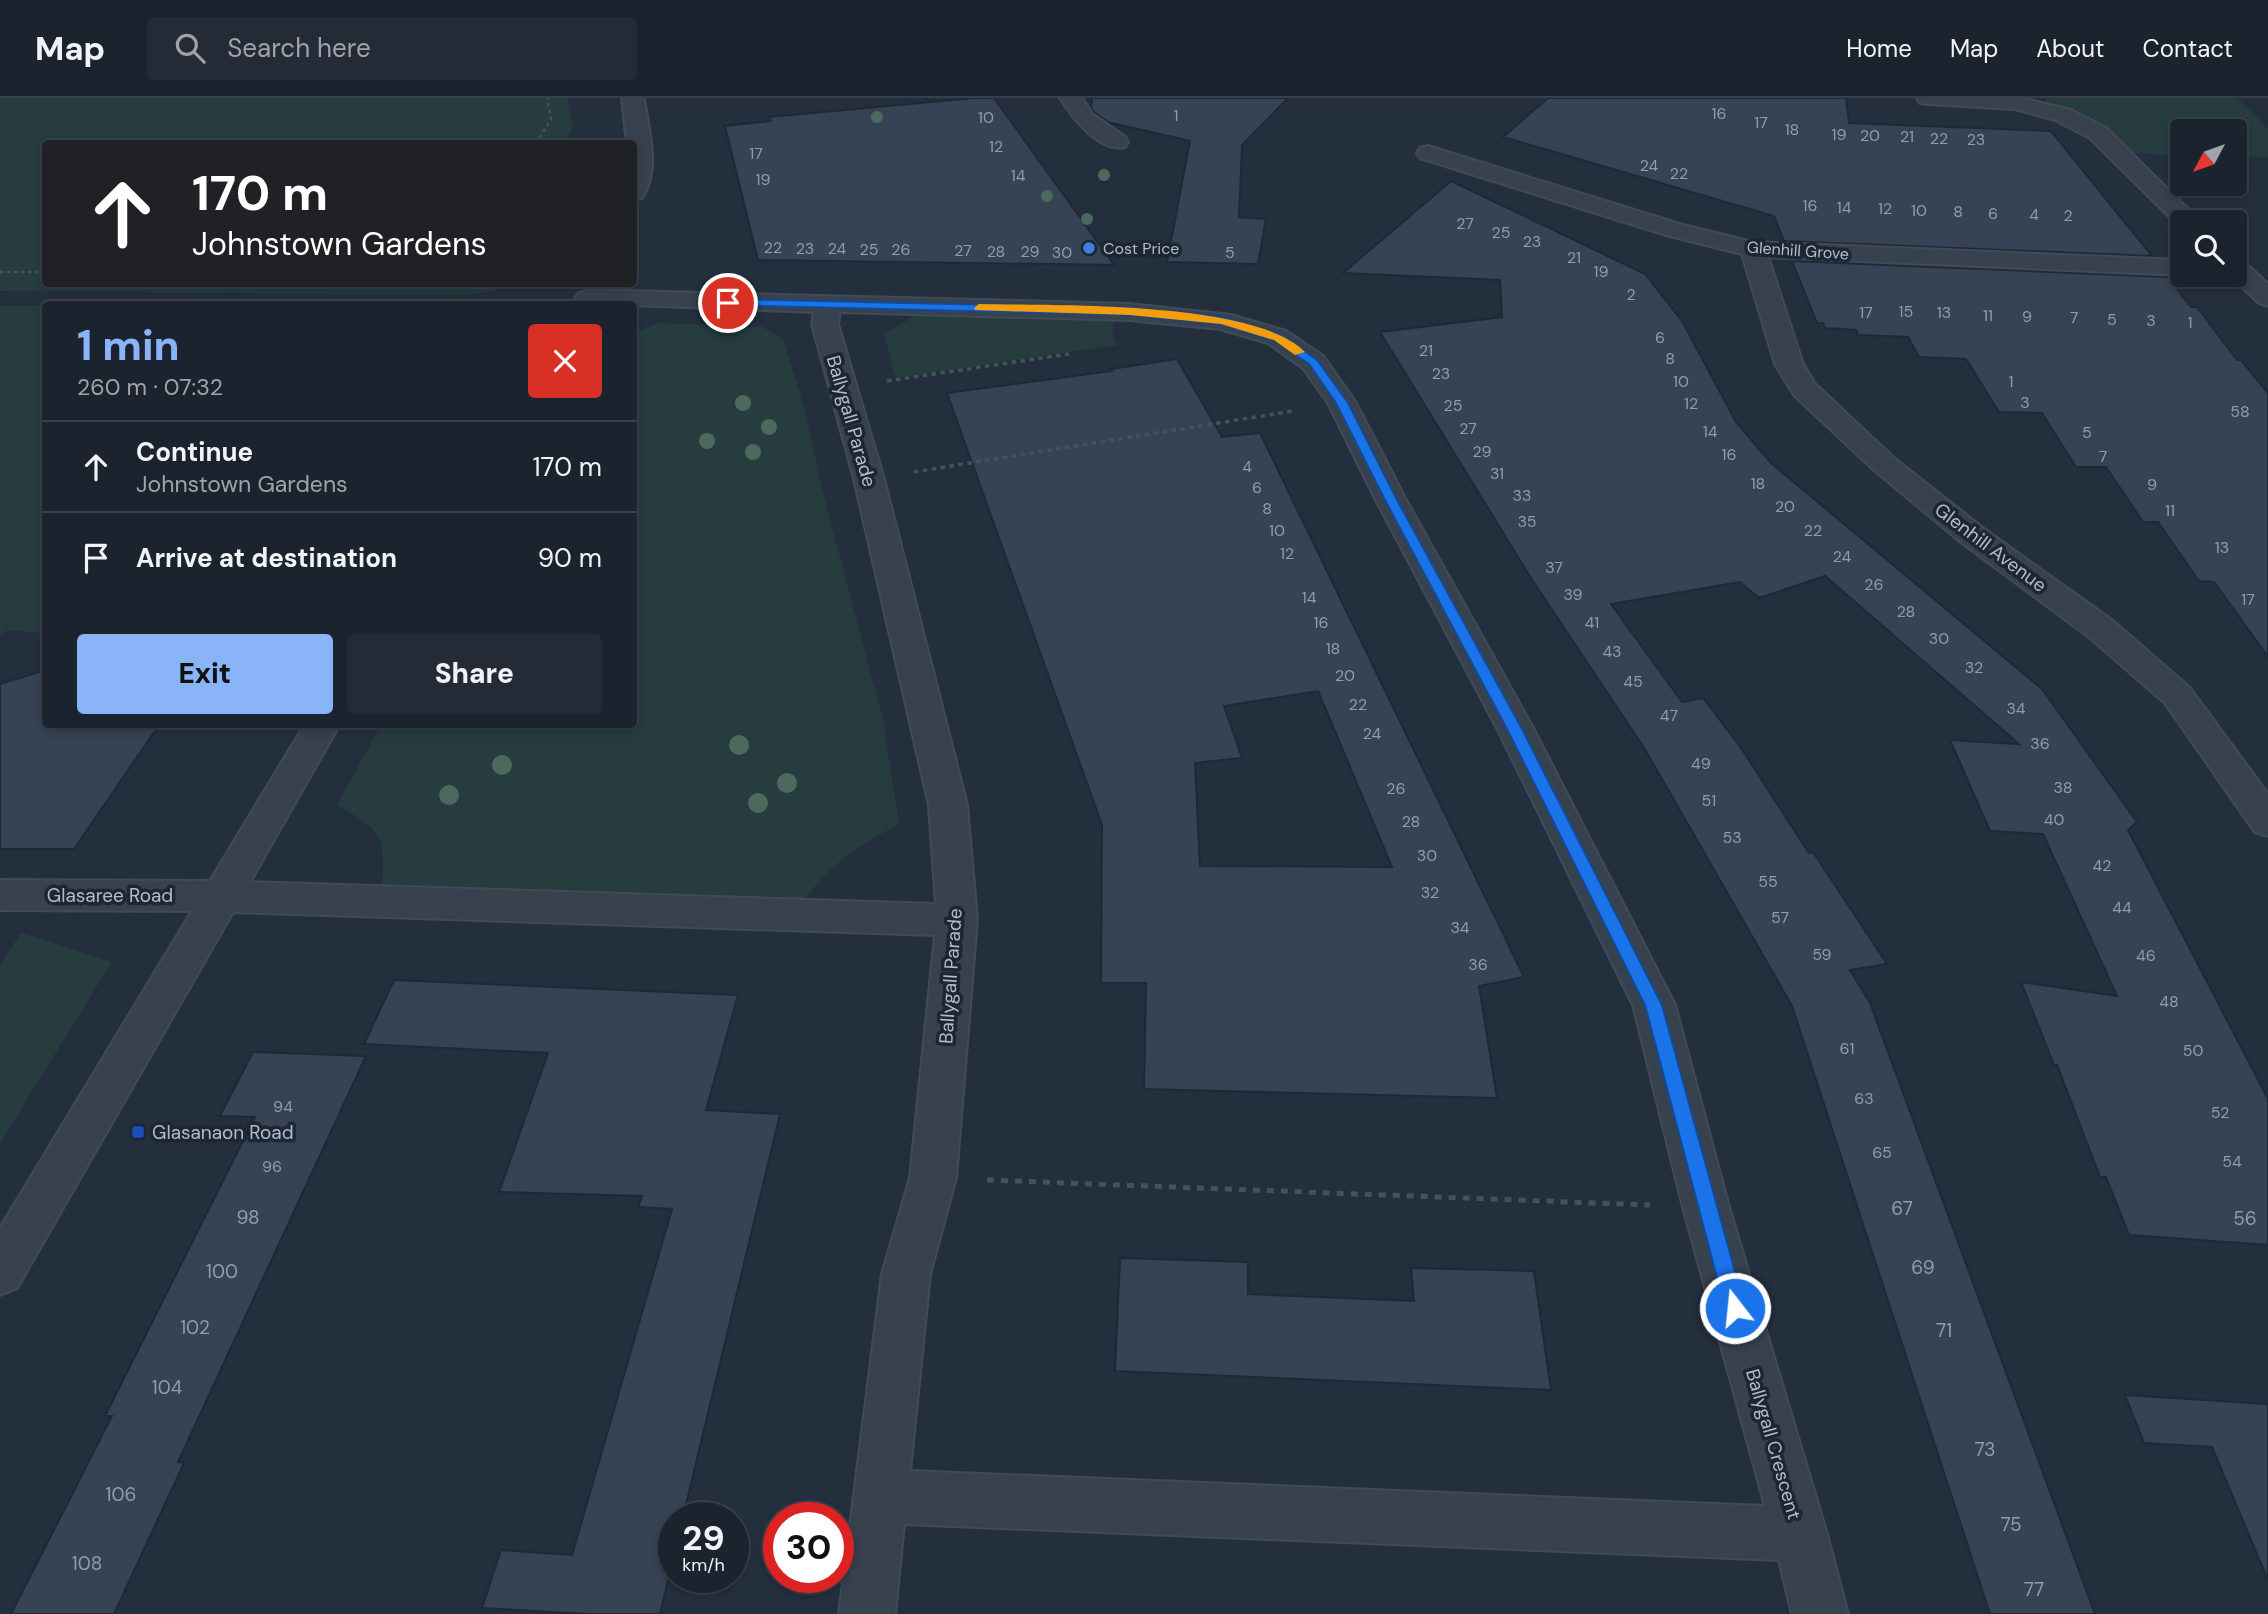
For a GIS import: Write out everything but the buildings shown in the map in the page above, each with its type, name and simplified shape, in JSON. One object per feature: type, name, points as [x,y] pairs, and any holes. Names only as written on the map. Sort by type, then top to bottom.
[{"type":"street","points":[[634,98],[640,164],[637,178]]},
{"type":"street","points":[[1071,98],[1084,118],[1117,142]]},
{"type":"street","points":[[1928,98],[2015,103],[2063,115],[2098,133],[2177,210]]},
{"type":"street","name":"Glenhill Grove","points":[[1427,153],[1675,230],[1753,249],[2170,266]]},
{"type":"street","name":"Glenhill Avenue","points":[[1753,249],[1789,364],[1804,389],[1884,464],[1973,536],[2101,629],[2168,687],[2268,822]]},
{"type":"street","points":[[2247,279],[2268,298]]},
{"type":"street","name":"Ballygall Crescent","points":[[587,295],[828,305],[1130,312],[1222,321],[1278,337],[1313,362],[1342,403],[1391,500],[1515,729],[1654,1005],[1706,1207],[1800,1534],[1820,1614]]},
{"type":"street","name":"Ballygall Parade","points":[[828,305],[825,324],[869,479],[948,805],[957,920],[933,1178],[906,1274],[867,1614]]},
{"type":"street","points":[[0,1272],[321,728]]},
{"type":"street","name":"Glasaree Road","points":[[0,895],[221,896],[957,920]]},
{"type":"street","points":[[880,1496],[1800,1534]]},
{"type":"path","points":[[538,140],[551,119],[547,98]]},
{"type":"path","points":[[0,272],[42,272]]},
{"type":"path","points":[[841,388],[1082,352]]},
{"type":"path","points":[[869,479],[1342,403]]},
{"type":"path","points":[[933,1178],[1706,1207]]},
{"type":"green space","points":[[0,98],[567,98],[573,126],[566,140],[42,140],[42,287],[497,287],[495,291],[462,295],[0,291]]},
{"type":"green space","points":[[2047,98],[2237,98],[2268,129],[2268,157],[2247,156],[2247,119],[2170,119],[2170,155],[2120,153],[2041,110]]},
{"type":"green space","points":[[0,306],[42,306],[42,633],[7,630],[0,635]]},
{"type":"green space","points":[[964,308],[1114,319],[1112,330],[1117,345],[896,378],[884,335],[912,317]]},
{"type":"green space","points":[[658,323],[761,326],[783,339],[804,406],[822,489],[883,720],[899,824],[846,857],[802,902],[382,887],[383,856],[378,836],[363,821],[337,805],[379,728],[637,728],[637,332]]},
{"type":"green space","points":[[21,933],[112,962],[0,1143],[0,964]]},
{"type":"slow traffic","points":[[979,308],[1130,312],[1222,321],[1278,337],[1299,352]]},
{"type":"place","name":"Cost Price","points":[[1089,248]]},
{"type":"place","name":"Glasanaon Road","points":[[138,1132]]},
{"type":"route","points":[[728,303],[1130,312],[1222,321],[1278,337],[1313,362],[1342,403],[1391,500],[1515,729],[1654,1005],[1735,1308]]}]
